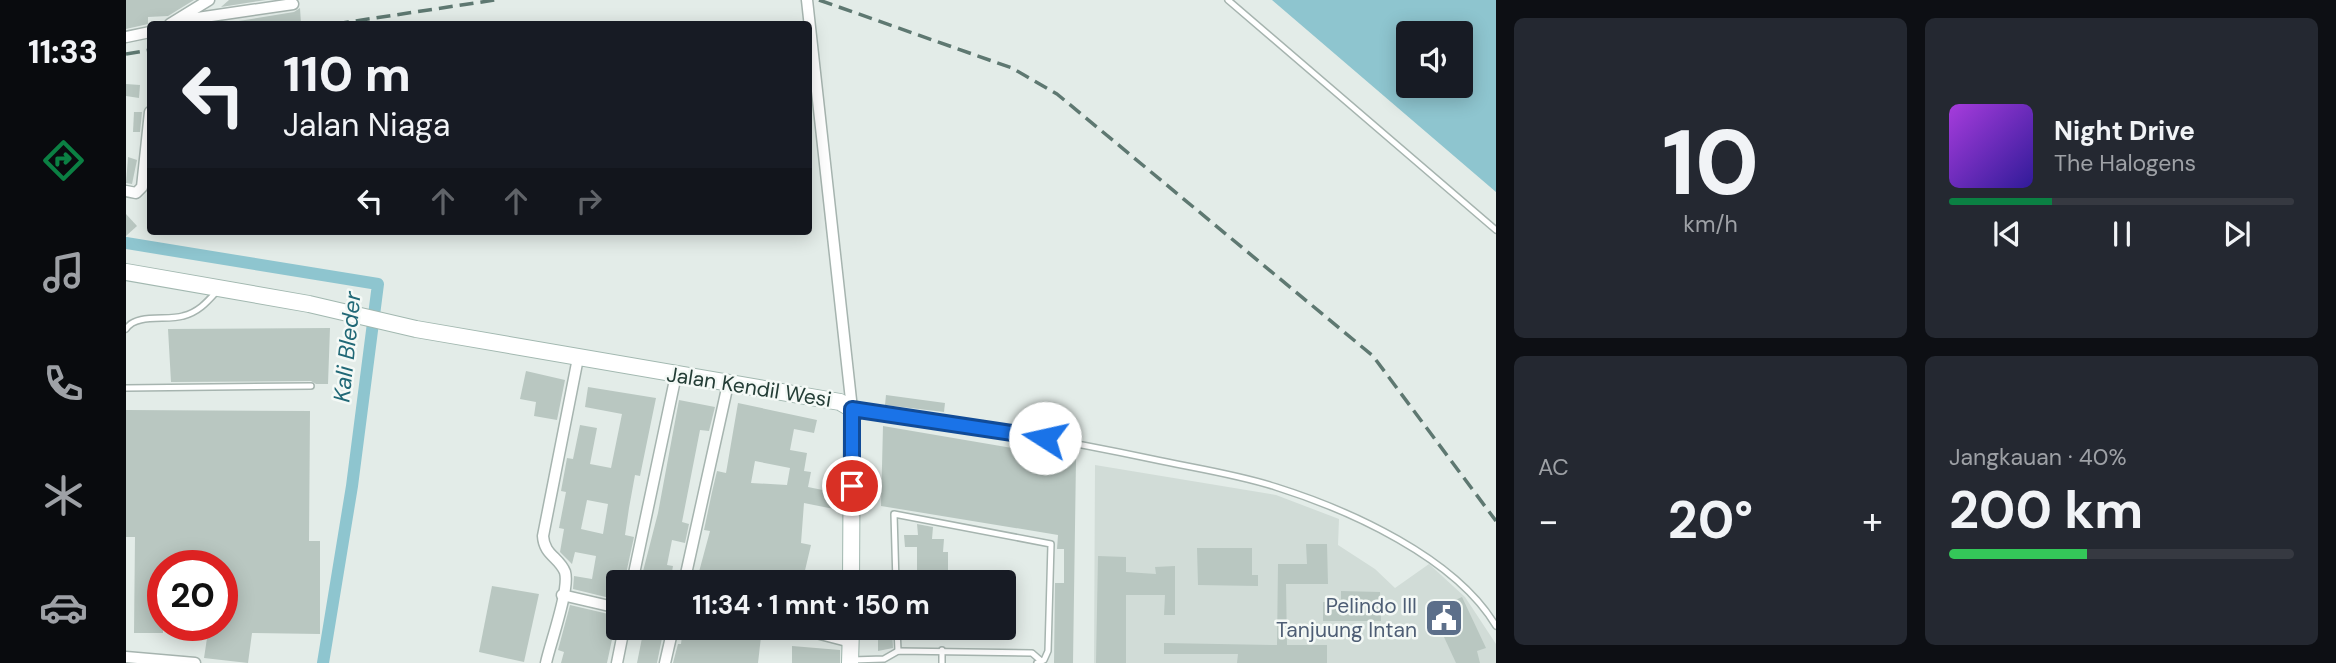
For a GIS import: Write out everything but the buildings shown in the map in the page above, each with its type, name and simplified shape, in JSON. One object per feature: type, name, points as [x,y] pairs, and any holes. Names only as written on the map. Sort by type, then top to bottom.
[{"type":"main road","name":"Jalan Kendil Wesi","points":[[126,272],[309,304],[388,324],[840,402],[852,409]]},
{"type":"main road","points":[[851,570],[852,409]]},
{"type":"main road","points":[[850,662],[851,640]]},
{"type":"street","points":[[176,21],[209,0]]},
{"type":"street","points":[[807,0],[809,21]]},
{"type":"street","points":[[186,21],[293,4]]},
{"type":"street","points":[[126,37],[147,33]]},
{"type":"street","points":[[812,45],[852,409]]},
{"type":"street","points":[[126,191],[136,193],[142,187],[147,143]]},
{"type":"street","points":[[546,663],[565,573],[548,554],[543,536],[578,358]]},
{"type":"street","points":[[635,570],[676,375]]},
{"type":"street","points":[[687,570],[728,384]]},
{"type":"street","points":[[562,595],[606,605]]},
{"type":"street","points":[[617,663],[622,640]]},
{"type":"street","points":[[665,663],[670,640]]},
{"type":"street","points":[[128,659],[195,663]]},
{"type":"lane","points":[[1227,0],[1496,230]]},
{"type":"lane","points":[[126,329],[138,321],[184,316],[202,308],[219,289]]},
{"type":"lane","points":[[126,388],[311,386]]},
{"type":"lane","name":"Jalan Kendil Wesi","points":[[852,409],[1055,439],[1276,487],[1360,519],[1404,544],[1462,586],[1495,621]]},
{"type":"lane","points":[[850,662],[887,661],[898,651],[942,650],[1032,653],[1038,662],[1044,660],[1048,651],[1051,544],[894,514],[896,570]]},
{"type":"lane","points":[[898,640],[898,651]]},
{"type":"lane","points":[[942,650],[942,663]]},
{"type":"shaded area","points":[[1095,465],[1276,495],[1339,519],[1338,545],[1375,569],[1395,588],[1429,564],[1465,597],[1496,644],[1496,663],[1094,663]]},
{"type":"water","points":[[1272,0],[1496,0],[1496,192]]},
{"type":"waterway","name":"Kali Bleder","points":[[126,243],[378,284],[352,486],[323,663]]},
{"type":"railway","points":[[355,21],[495,0]]},
{"type":"railway","points":[[819,0],[1012,68],[1057,94],[1373,356],[1496,521]]},
{"type":"railway","points":[[126,54],[147,50]]},
{"type":"place","name":"Pelindo III Tanjuung Intan","points":[[1444,618]]},
{"type":"route","points":[[852,486],[852,409],[977,425],[1045,438]]}]
